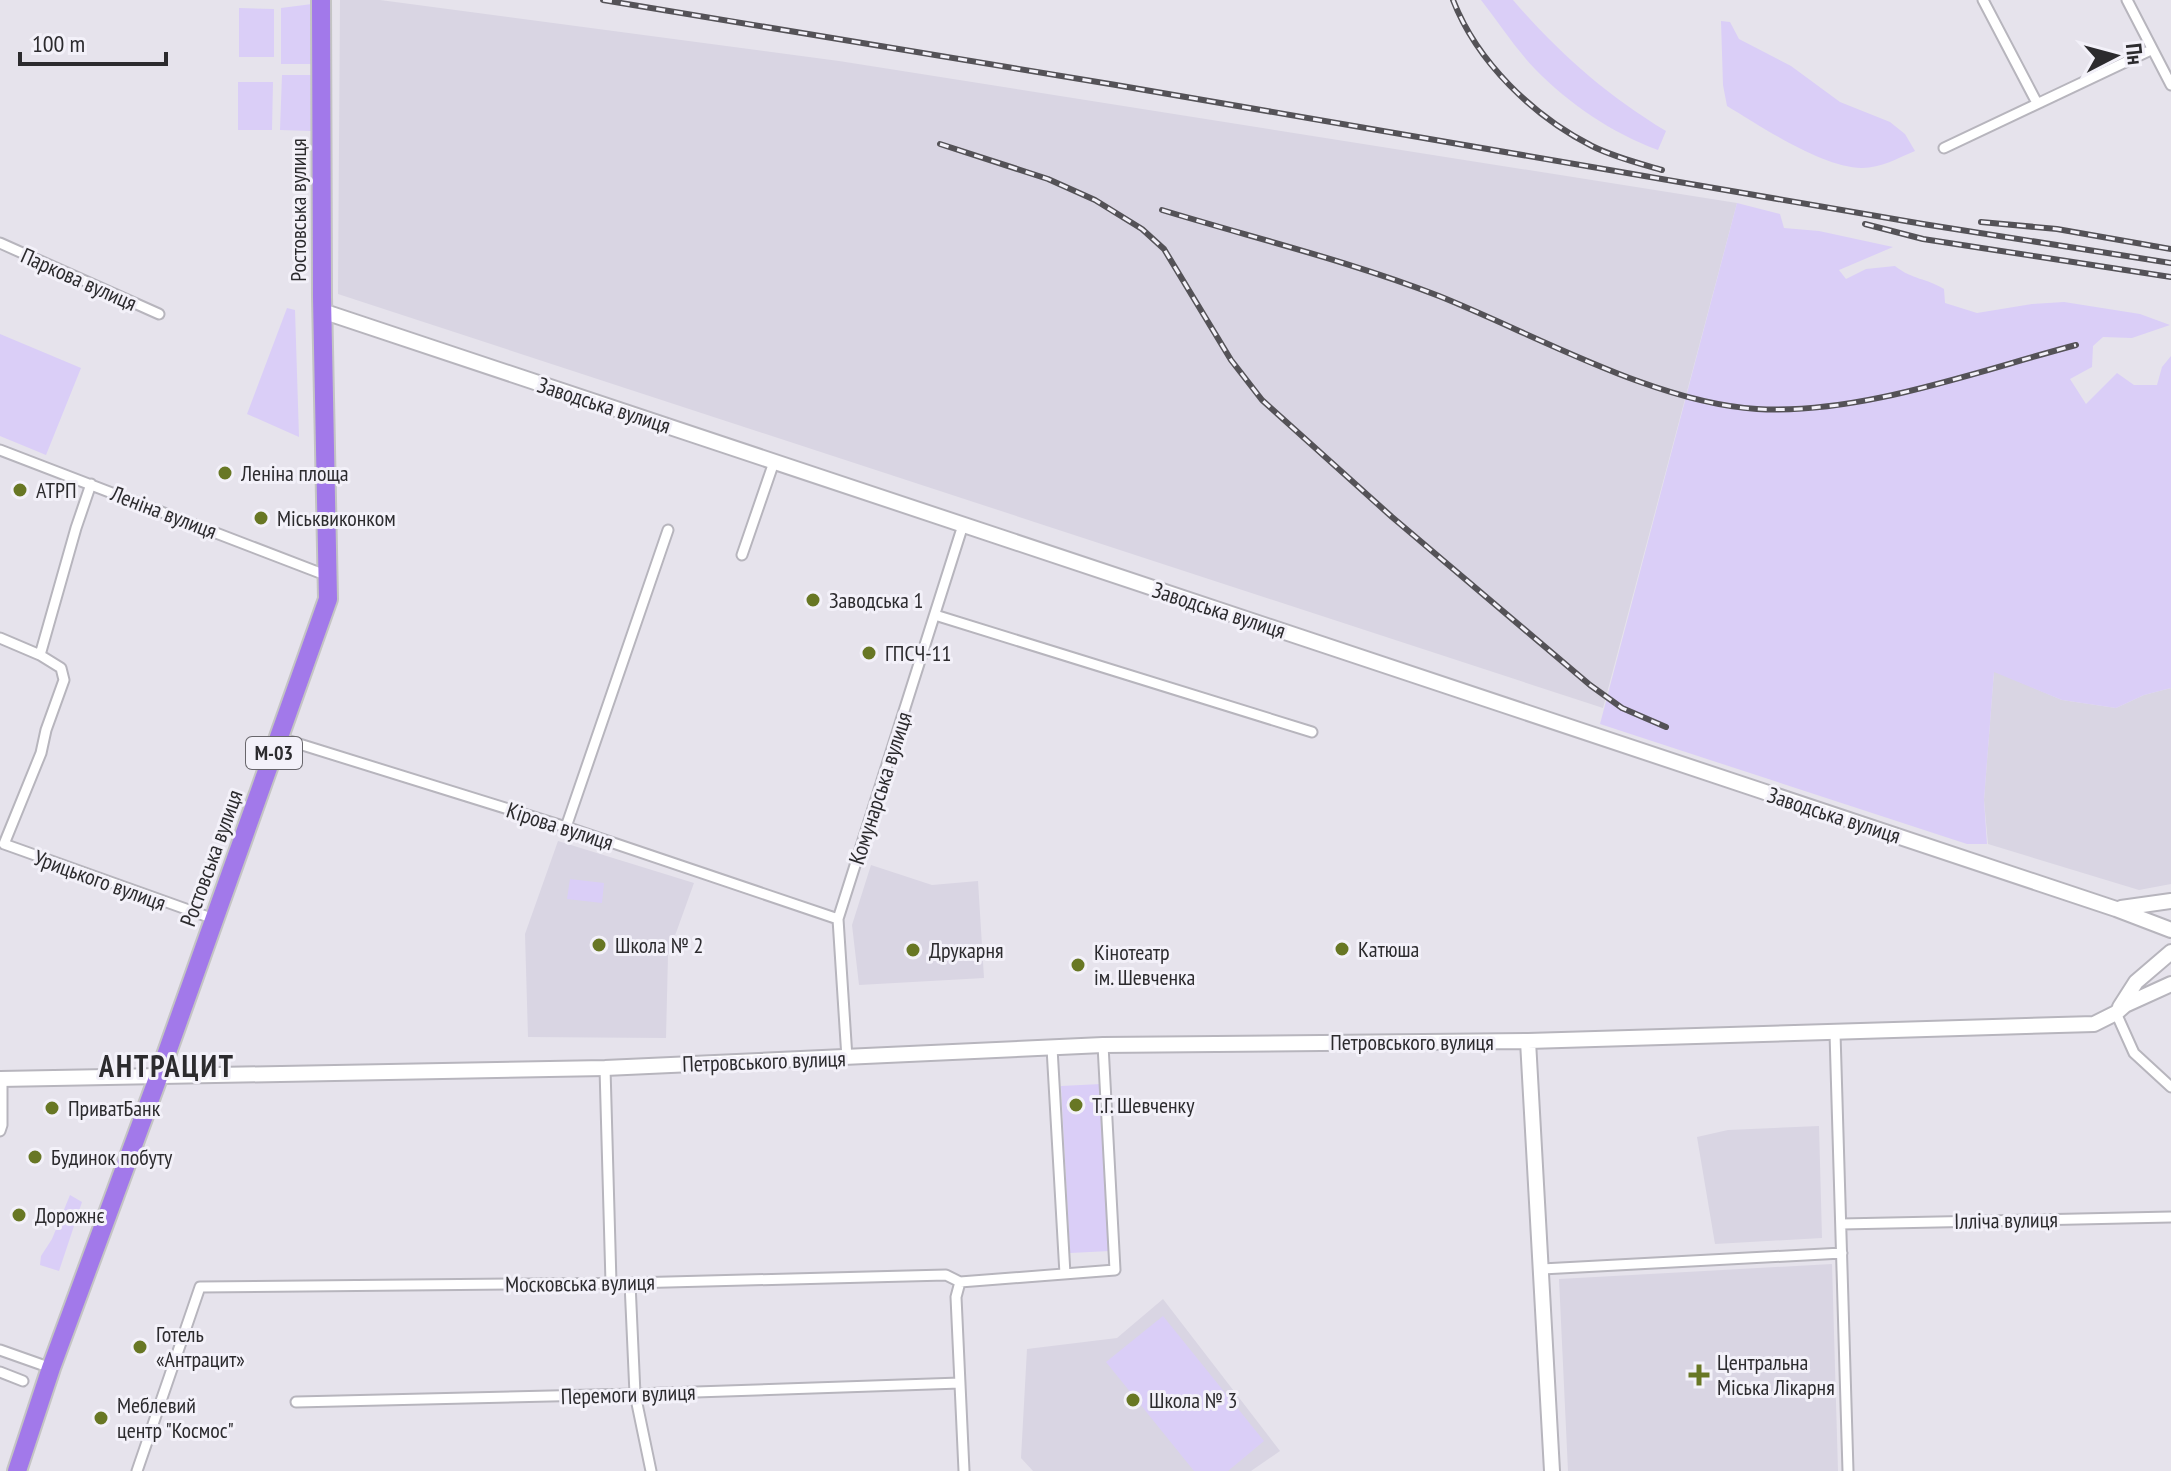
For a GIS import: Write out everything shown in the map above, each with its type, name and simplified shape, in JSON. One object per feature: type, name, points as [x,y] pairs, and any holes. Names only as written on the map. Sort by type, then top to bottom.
[{"type":"highway","name":"Ростовська вулиця","points":[[17,1471],[51,1368],[328,599],[322,311],[321,0]]},
{"type":"main road","name":"Заводська вулиця","points":[[322,311],[2116,909],[2171,930]]},
{"type":"main road","points":[[2116,909],[2171,901]]},
{"type":"main road","points":[[2116,1013],[2136,982],[2171,952]]},
{"type":"main road","name":"Петровського вулиця","points":[[1,1079],[605,1068],[1103,1045],[1528,1041],[2094,1024],[2125,1005],[2171,984]]},
{"type":"main road","points":[[1528,1041],[1552,1471]]},
{"type":"street","points":[[1983,0],[2037,103]]},
{"type":"street","points":[[2127,0],[2171,85]]},
{"type":"street","points":[[1944,148],[2151,50]]},
{"type":"street","name":"Паркова вулиця","points":[[0,243],[159,314]]},
{"type":"street","name":"Леніна вулиця","points":[[0,450],[328,576]]},
{"type":"street","points":[[742,555],[774,462]]},
{"type":"street","points":[[0,638],[40,655],[91,484]]},
{"type":"street","name":"Комунарська вулиця","points":[[847,1058],[838,919],[963,525]]},
{"type":"street","points":[[566,827],[668,530]]},
{"type":"street","points":[[935,615],[1312,732]]},
{"type":"street","name":"Урицького вулиця","points":[[40,655],[61,668],[64,680],[41,753],[4,844],[214,919]]},
{"type":"street","name":"Кірова вулиця","points":[[280,738],[566,827],[838,919]]},
{"type":"street","points":[[2116,1013],[2134,1053],[2171,1087]]},
{"type":"street","points":[[1835,1033],[1848,1471]]},
{"type":"street","name":"Московська вулиця","points":[[137,1471],[200,1287],[630,1283],[946,1275],[960,1282],[1115,1270],[1103,1045]]},
{"type":"street","points":[[1052,1048],[1065,1274]]},
{"type":"street","points":[[605,1068],[611,1283]]},
{"type":"street","points":[[0,1131],[1,1079]]},
{"type":"street","name":"Ілліча вулиця","points":[[1841,1224],[2171,1217]]},
{"type":"street","points":[[1542,1269],[1842,1253]]},
{"type":"street","points":[[960,1282],[956,1297],[964,1471]]},
{"type":"street","points":[[630,1283],[635,1394],[651,1471]]},
{"type":"street","points":[[0,1350],[51,1368]]},
{"type":"street","points":[[0,1372],[23,1381]]},
{"type":"street","name":"Перемоги вулиця","points":[[296,1402],[960,1383]]},
{"type":"shaded area","points":[[340,0],[380,0],[839,61],[1737,203],[1603,708],[338,294]]},
{"type":"shaded area","points":[[1481,0],[1513,0],[1584,72],[1666,131],[1658,150],[1608,126],[1562,94],[1528,61]]},
{"type":"shaded area","points":[[312,4],[312,64],[281,64],[281,8]]},
{"type":"shaded area","points":[[239,8],[274,9],[274,57],[239,57]]},
{"type":"shaded area","points":[[1721,21],[1730,22],[1739,39],[1791,66],[1840,102],[1890,122],[1905,134],[1915,151],[1876,166],[1846,166],[1792,144],[1727,106],[1723,85]]},
{"type":"shaded area","points":[[282,75],[312,75],[312,131],[280,130]]},
{"type":"shaded area","points":[[238,82],[273,82],[272,130],[238,130]]},
{"type":"shaded area","points":[[1737,203],[1780,214],[1784,228],[1819,231],[1893,247],[1839,270],[1846,279],[1866,269],[1895,266],[1944,289],[1945,303],[1977,313],[2064,302],[2140,314],[2170,325],[2132,338],[2103,337],[2093,346],[2092,367],[2070,379],[2086,404],[2117,373],[2134,385],[2157,385],[2162,367],[2171,356],[2171,688],[2144,695],[2116,708],[2062,700],[1994,672],[1984,800],[1987,844],[1967,844],[1600,724]]},
{"type":"shaded area","points":[[287,308],[295,310],[299,437],[247,414]]},
{"type":"shaded area","points":[[0,334],[81,368],[46,455],[0,436]]},
{"type":"shaded area","points":[[1994,671],[2062,700],[2116,708],[2144,695],[2171,688],[2171,884],[2139,890],[1988,844],[1984,800]]},
{"type":"shaded area","name":"Школа № 2","points":[[558,841],[694,883],[668,955],[666,1038],[528,1037],[525,934]]},
{"type":"shaded area","points":[[871,865],[932,885],[978,881],[984,978],[859,985],[852,925]]},
{"type":"shaded area","points":[[570,879],[604,883],[602,903],[567,899]]},
{"type":"shaded area","points":[[1101,1084],[1110,1251],[1070,1253],[1061,1086]]},
{"type":"shaded area","points":[[1819,1126],[1822,1238],[1715,1244],[1697,1137],[1728,1130]]},
{"type":"shaded area","points":[[70,1195],[82,1202],[59,1271],[40,1265],[41,1256],[52,1239]]},
{"type":"shaded area","name":"Центральна Міська Лікарня","points":[[1832,1264],[1838,1471],[1568,1471],[1559,1279]]},
{"type":"shaded area","name":"Школа № 3","points":[[1163,1299],[1280,1451],[1251,1471],[1033,1471],[1021,1458],[1027,1349],[1117,1338]]},
{"type":"shaded area","points":[[1163,1316],[1264,1441],[1228,1471],[1194,1471],[1106,1362]]},
{"type":"railway","points":[[603,0],[1923,224],[2171,263]]},
{"type":"railway","points":[[1453,0],[1463,23],[1492,66],[1528,103],[1592,146],[1662,170]]},
{"type":"railway","points":[[940,144],[1048,179],[1095,200],[1142,229],[1164,249],[1231,360],[1262,400],[1392,517],[1590,685],[1622,708],[1666,727]]},
{"type":"railway","points":[[1162,210],[1405,283],[1637,381],[1718,404],[1757,409],[1836,405],[1918,389],[2076,345]]},
{"type":"railway","points":[[1981,222],[2057,229],[2171,249]]},
{"type":"railway","points":[[1865,224],[1923,239],[2171,277]]},
{"type":"place","name":"Леніна площа","points":[[225,473]]},
{"type":"place","name":"АТРП","points":[[20,490]]},
{"type":"place","name":"Міськвиконком","points":[[261,518]]},
{"type":"place","name":"Заводська 1","points":[[813,600]]},
{"type":"place","name":"ГПСЧ-11","points":[[869,653]]},
{"type":"place","name":"Школа № 2","points":[[599,945]]},
{"type":"place","name":"Катюша","points":[[1342,949]]},
{"type":"place","name":"Друкарня","points":[[913,950]]},
{"type":"place","name":"Кінотеатр ім. Шевченка","points":[[1078,965]]},
{"type":"place","name":"Т.Г. Шевченку","points":[[1076,1105]]},
{"type":"place","name":"ПриватБанк","points":[[52,1108]]},
{"type":"place","name":"Будинок побуту","points":[[35,1157]]},
{"type":"place","name":"Дорожнє","points":[[19,1215]]},
{"type":"place","name":"Готель «Антрацит»","points":[[140,1347]]},
{"type":"place","name":"Центральна Міська Лікарня","points":[[1699,1375]]},
{"type":"place","name":"Школа № 3","points":[[1133,1400]]},
{"type":"place","name":"Меблевий центр \"Космос\"","points":[[101,1418]]},
{"type":"district","name":"АНТРАЦИТ","points":[[167,1065]]}]
